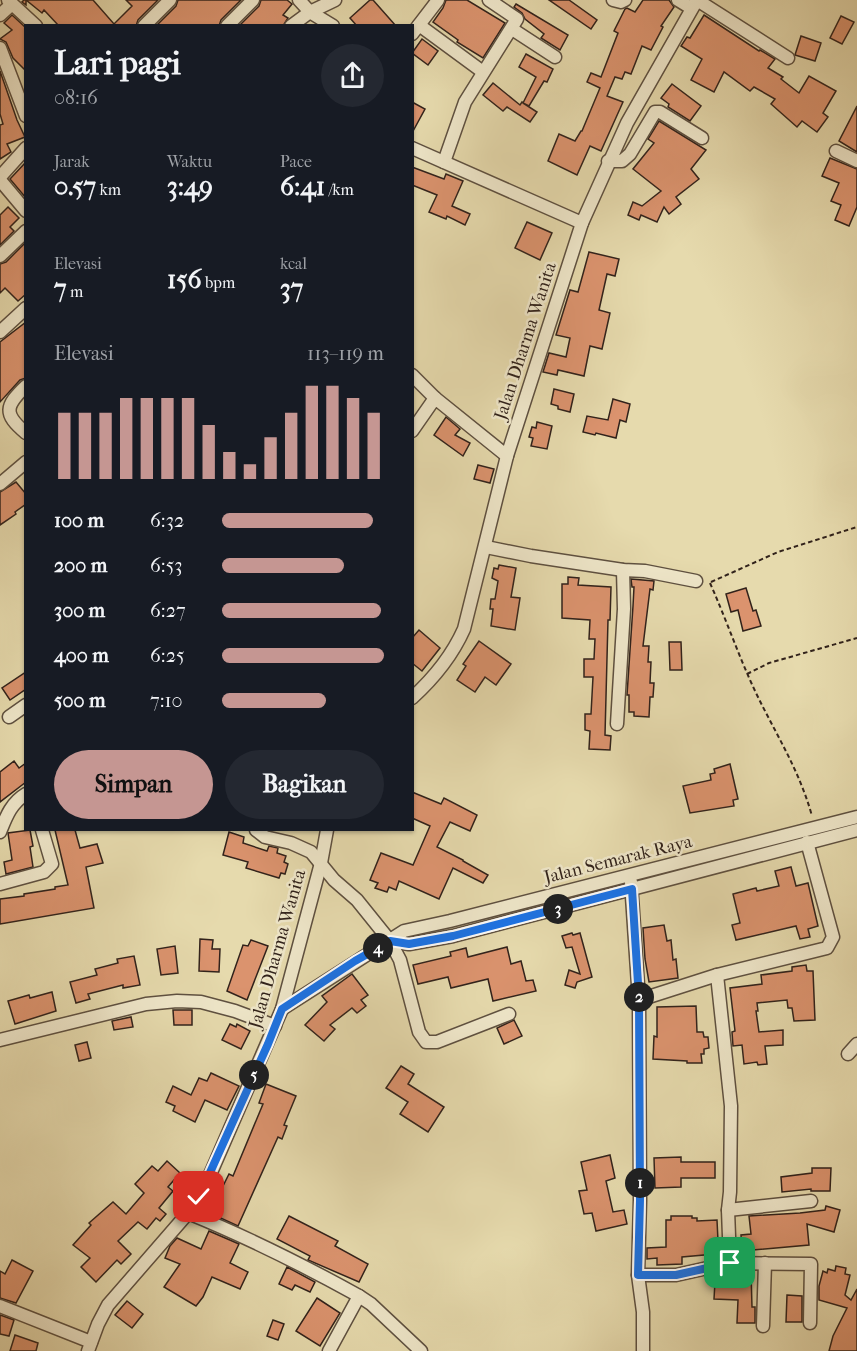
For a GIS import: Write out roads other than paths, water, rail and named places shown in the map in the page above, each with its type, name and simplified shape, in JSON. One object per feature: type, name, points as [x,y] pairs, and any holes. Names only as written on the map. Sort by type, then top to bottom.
[{"type":"street","points":[[146,24],[171,0]]},
{"type":"street","points":[[229,24],[253,0]]},
{"type":"street","points":[[299,0],[310,12],[330,24]]},
{"type":"street","points":[[294,24],[310,12],[335,0]]},
{"type":"street","points":[[438,0],[416,29],[483,72]]},
{"type":"street","points":[[444,162],[465,102],[517,19],[489,0]]},
{"type":"street","points":[[613,0],[621,2],[625,0]]},
{"type":"street","points":[[678,0],[695,3],[788,58]]},
{"type":"street","points":[[0,15],[10,2],[34,24]]},
{"type":"street","name":"Jalan Dharma Wanita","points":[[414,696],[441,668],[460,640],[486,547],[507,456],[582,223],[627,123],[695,3]]},
{"type":"street","points":[[512,29],[555,57]]},
{"type":"street","points":[[0,48],[24,111]]},
{"type":"street","points":[[609,161],[622,161],[630,154],[655,112],[660,112],[702,138]]},
{"type":"street","points":[[414,149],[582,223]]},
{"type":"street","points":[[24,150],[0,179],[24,209]]},
{"type":"street","points":[[836,151],[857,161]]},
{"type":"street","points":[[0,256],[24,233]]},
{"type":"street","points":[[0,332],[24,310]]},
{"type":"street","points":[[414,377],[435,398],[507,456]]},
{"type":"street","points":[[24,388],[11,402],[9,409],[14,423],[24,431]]},
{"type":"street","points":[[414,428],[435,398]]},
{"type":"street","points":[[0,484],[24,464]]},
{"type":"street","points":[[486,547],[696,581]]},
{"type":"street","points":[[617,724],[624,609],[623,570]]},
{"type":"street","points":[[9,717],[24,706]]},
{"type":"street","points":[[0,832],[12,807],[24,795]]},
{"type":"street","name":"Jalan Semarak Raya","points":[[282,1009],[404,931],[857,817]]},
{"type":"street","name":"Jalan Semarak Raya","points":[[390,941],[409,944],[453,936],[857,830]]},
{"type":"street","points":[[0,884],[44,872],[52,864],[42,831]]},
{"type":"street","points":[[257,831],[265,837],[291,843],[311,852],[334,880],[357,900],[390,941],[400,960],[419,1032],[426,1041],[437,1042],[509,1014]]},
{"type":"street","name":"Jalan Dharma Wanita","points":[[89,1346],[108,1305],[188,1213],[209,1177],[282,1009],[321,863],[327,831]]},
{"type":"street","points":[[639,999],[717,975],[826,948],[832,942],[833,937],[807,842]]},
{"type":"street","points":[[629,875],[632,889],[639,999],[638,1275],[643,1312],[643,1351]]},
{"type":"street","points":[[717,975],[731,1106],[728,1210],[730,1263]]},
{"type":"street","points":[[0,1040],[146,1004],[177,1001],[201,1002],[235,1011],[275,1026]]},
{"type":"street","points":[[848,1054],[857,1044]]},
{"type":"street","points":[[728,1210],[811,1202]]},
{"type":"street","points":[[188,1213],[238,1233],[359,1296],[371,1304],[421,1351]]},
{"type":"street","points":[[638,1275],[676,1275],[730,1263],[811,1263],[810,1323]]},
{"type":"street","points":[[763,1326],[765,1263]]},
{"type":"street","points":[[329,1351],[359,1296]]},
{"type":"street","points":[[0,1306],[89,1346]]}]
